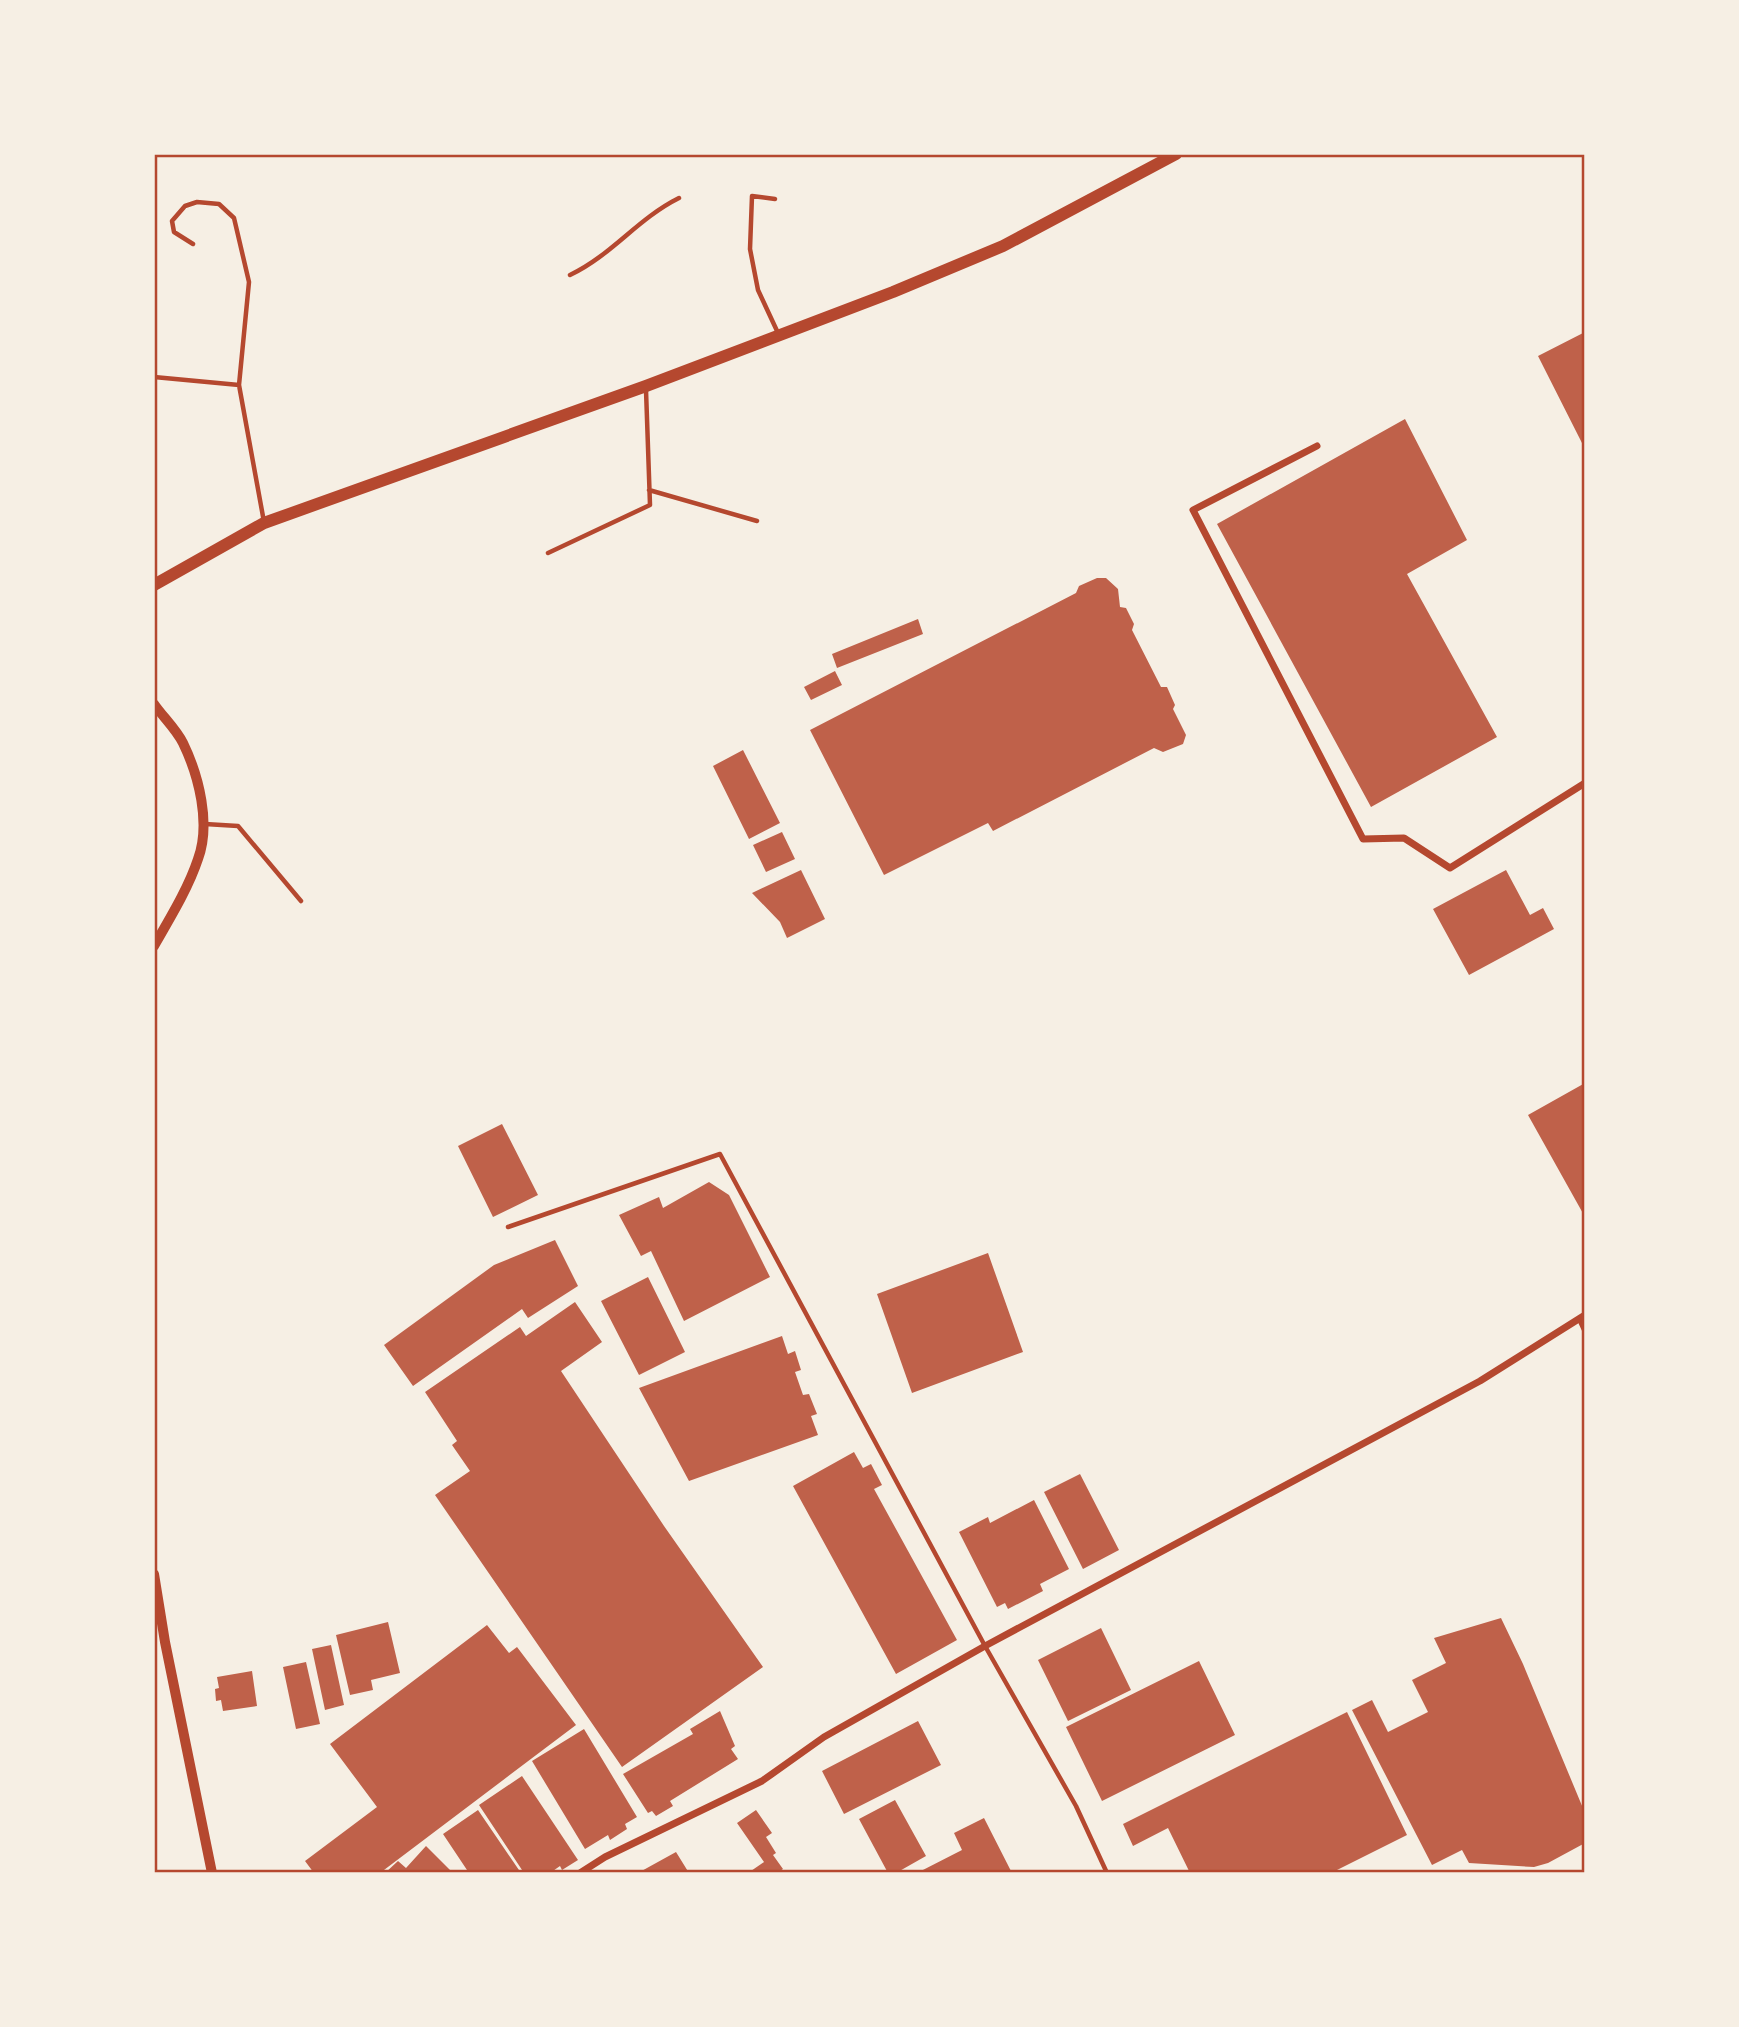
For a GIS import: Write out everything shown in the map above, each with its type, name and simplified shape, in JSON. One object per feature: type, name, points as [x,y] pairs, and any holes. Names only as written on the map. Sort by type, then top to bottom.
[{"type":"main road","points":[[154,585],[264,523],[646,386],[893,292],[1003,246],[1176,154]]},
{"type":"street","points":[[1317,446],[1193,510],[1363,839],[1404,838],[1450,868],[1585,783]]},
{"type":"street","points":[[154,704],[183,742],[197,783],[204,824],[199,857],[173,914],[154,946]]},
{"type":"street","points":[[580,1873],[605,1857],[762,1781],[824,1737],[985,1646],[1480,1381],[1582,1317]]},
{"type":"street","points":[[154,1574],[165,1642],[212,1873]]},
{"type":"lane","points":[[775,199],[752,195],[750,249],[758,290],[779,334]]},
{"type":"lane","points":[[570,275],[591,265],[656,209],[679,198]]},
{"type":"lane","points":[[193,244],[174,232],[172,221],[185,206],[197,202],[219,204],[234,218],[249,282],[239,385],[264,523]]},
{"type":"lane","points":[[154,377],[239,385]]},
{"type":"lane","points":[[548,553],[650,505],[646,386]]},
{"type":"lane","points":[[649,491],[757,521]]},
{"type":"lane","points":[[204,824],[238,826],[301,901]]},
{"type":"lane","points":[[508,1227],[720,1154],[985,1646],[1076,1806],[1107,1873]]},
{"type":"lane","points":[[1582,1317],[1585,1332]]},
{"type":"building","points":[[1585,332],[1585,449],[1538,356]]},
{"type":"building","points":[[1405,419],[1467,540],[1407,574],[1497,737],[1371,807],[1217,524]]},
{"type":"building","points":[[1097,578],[1106,578],[1118,589],[1120,607],[1126,608],[1134,624],[1132,630],[1161,687],[1167,687],[1175,705],[1173,709],[1186,735],[1183,744],[1163,752],[1154,748],[993,831],[988,823],[884,875],[810,730],[1076,593],[1079,586]]},
{"type":"building","points":[[918,619],[923,634],[837,668],[832,654]]},
{"type":"building","points":[[835,671],[842,685],[811,700],[804,687]]},
{"type":"building","points":[[743,750],[780,823],[749,839],[713,766]]},
{"type":"building","points":[[782,832],[795,859],[766,872],[753,845]]},
{"type":"building","points":[[801,870],[825,919],[787,938],[780,922],[752,893]]},
{"type":"building","points":[[1506,870],[1530,915],[1543,908],[1554,929],[1469,975],[1433,909]]},
{"type":"building","points":[[1585,1083],[1585,1217],[1528,1115]]},
{"type":"building","points":[[502,1124],[538,1195],[493,1217],[458,1146]]},
{"type":"building","points":[[709,1182],[729,1195],[770,1277],[684,1321],[651,1251],[641,1256],[619,1215],[659,1197],[663,1208]]},
{"type":"building","points":[[555,1240],[578,1286],[528,1318],[522,1309],[413,1386],[384,1345],[494,1265]]},
{"type":"building","points":[[988,1253],[1023,1352],[912,1393],[877,1294]]},
{"type":"building","points":[[648,1277],[685,1352],[639,1375],[601,1301]]},
{"type":"building","points":[[575,1302],[602,1342],[561,1371],[664,1526],[763,1667],[622,1767],[435,1495],[470,1471],[452,1445],[457,1441],[425,1392],[520,1327],[526,1336]]},
{"type":"building","points":[[782,1336],[788,1354],[795,1351],[801,1370],[795,1372],[803,1395],[809,1394],[817,1414],[811,1416],[818,1435],[689,1481],[639,1388]]},
{"type":"building","points":[[854,1452],[863,1468],[871,1464],[882,1485],[874,1489],[957,1640],[896,1674],[793,1486]]},
{"type":"building","points":[[1080,1474],[1119,1550],[1083,1569],[1044,1492]]},
{"type":"building","points":[[1034,1500],[1069,1569],[1040,1584],[1043,1591],[1008,1609],[1005,1603],[997,1607],[959,1532],[988,1517],[990,1523]]},
{"type":"building","points":[[1501,1618],[1585,1813],[1585,1843],[1548,1863],[1534,1867],[1469,1863],[1462,1850],[1432,1865],[1352,1710],[1372,1700],[1388,1732],[1428,1712],[1412,1680],[1446,1663],[1434,1638]]},
{"type":"building","points":[[388,1622],[400,1673],[371,1680],[373,1690],[350,1695],[336,1635]]},
{"type":"building","points":[[487,1625],[509,1653],[517,1647],[576,1725],[380,1873],[314,1873],[305,1861],[377,1807],[330,1744]]},
{"type":"building","points":[[1101,1628],[1131,1690],[1068,1721],[1038,1660]]},
{"type":"building","points":[[331,1645],[344,1705],[325,1710],[312,1649]]},
{"type":"building","points":[[1199,1661],[1235,1735],[1102,1801],[1066,1727]]},
{"type":"building","points":[[306,1662],[320,1724],[296,1729],[283,1667]]},
{"type":"building","points":[[252,1671],[257,1706],[223,1711],[221,1700],[216,1701],[215,1689],[219,1688],[217,1677]]},
{"type":"building","points":[[720,1711],[735,1746],[731,1749],[738,1759],[670,1801],[673,1806],[656,1816],[652,1811],[648,1813],[623,1774],[693,1734],[690,1729]]},
{"type":"building","points":[[1347,1712],[1407,1835],[1331,1873],[1190,1873],[1168,1828],[1133,1846],[1123,1824]]},
{"type":"building","points":[[918,1721],[941,1765],[844,1814],[822,1771]]},
{"type":"building","points":[[584,1729],[637,1817],[625,1824],[627,1829],[610,1840],[608,1835],[585,1849],[532,1761]]},
{"type":"building","points":[[522,1776],[578,1860],[562,1870],[560,1866],[550,1873],[524,1873],[479,1805]]},
{"type":"building","points":[[895,1800],[926,1856],[896,1873],[888,1873],[859,1819]]},
{"type":"building","points":[[478,1810],[521,1873],[469,1873],[443,1834]]},
{"type":"building","points":[[756,1810],[772,1833],[766,1837],[776,1853],[773,1855],[783,1869],[777,1873],[748,1873],[764,1862],[737,1823]]},
{"type":"building","points":[[984,1818],[1012,1873],[917,1873],[962,1850],[954,1833]]},
{"type":"building","points":[[426,1846],[453,1873],[385,1873],[398,1861],[406,1868]]},
{"type":"building","points":[[676,1852],[689,1873],[638,1873],[647,1868]]}]
